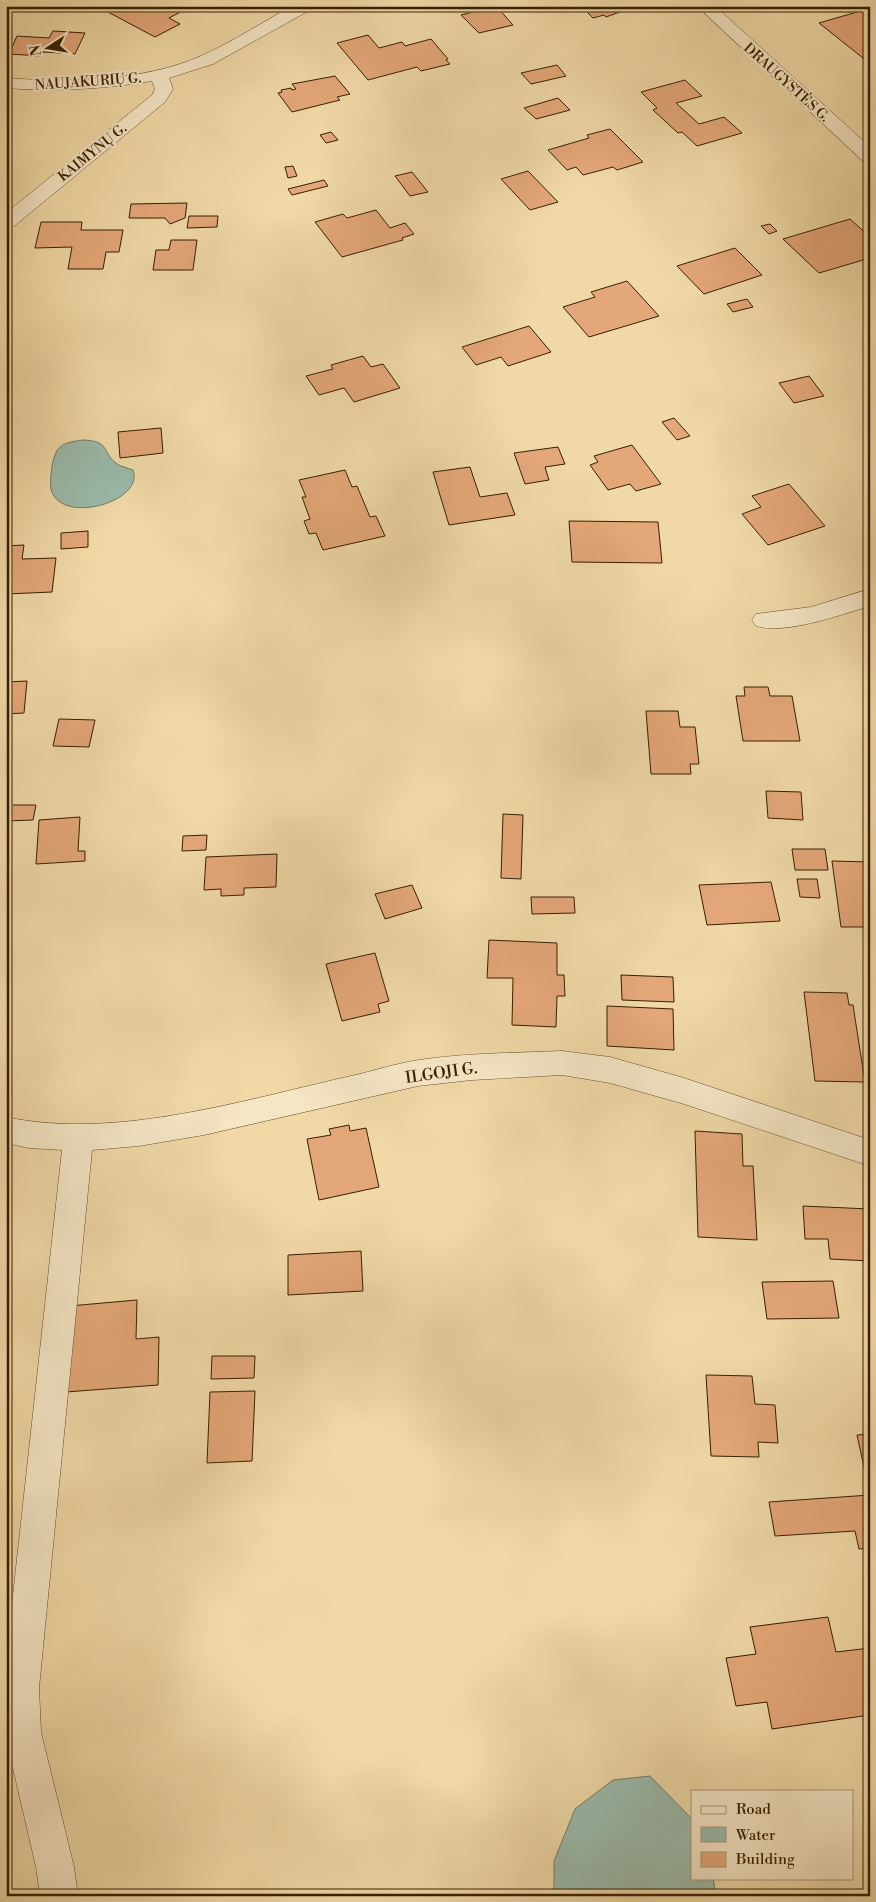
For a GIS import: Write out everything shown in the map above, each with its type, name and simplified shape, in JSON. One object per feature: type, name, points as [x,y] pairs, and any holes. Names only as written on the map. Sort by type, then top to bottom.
[{"type":"street","name":"NAUJAKURIŲ G.","points":[[6,83],[54,85],[123,81],[159,75],[207,60],[304,6]]},
{"type":"street","name":"DRAUGYSTĖS G.","points":[[705,6],[870,157]]},
{"type":"street","name":"KAIMYNŲ G.","points":[[6,223],[159,98],[164,89],[159,75]]},
{"type":"street","points":[[764,620],[811,615],[870,597]]},
{"type":"street","name":"ILGOJI G.","points":[[6,1130],[29,1135],[78,1138],[139,1133],[204,1122],[418,1073],[472,1066],[562,1063],[610,1070],[684,1091],[870,1153]]},
{"type":"street","points":[[59,1896],[55,1866],[23,1732],[21,1688],[78,1138]]},
{"type":"water","points":[[83,440],[98,442],[117,464],[133,470],[133,482],[127,492],[115,500],[84,508],[69,506],[58,500],[51,489],[52,466],[56,453],[65,444]]},
{"type":"water","points":[[650,1776],[691,1818],[691,1880],[713,1880],[716,1896],[554,1896],[554,1861],[575,1809],[613,1780]]},
{"type":"building","points":[[116,6],[192,6],[169,18],[180,24],[155,37],[106,11]]},
{"type":"building","points":[[496,6],[513,25],[479,33],[461,15]]},
{"type":"building","points":[[581,6],[629,6],[631,8],[606,17],[604,15],[593,18]]},
{"type":"building","points":[[864,10],[870,14],[870,61],[868,62],[819,23]]},
{"type":"building","points":[[53,31],[85,33],[75,54],[43,52],[41,56],[9,54],[17,36],[49,38]]},
{"type":"building","points":[[368,35],[379,48],[402,42],[405,46],[431,39],[450,64],[421,71],[417,67],[368,80],[337,43]]},
{"type":"building","points":[[557,65],[566,76],[531,84],[521,73]]},
{"type":"building","points":[[335,76],[350,94],[337,97],[340,100],[292,112],[278,93],[282,92],[281,90],[296,89],[292,84]]},
{"type":"building","points":[[685,80],[702,96],[676,103],[699,124],[724,117],[742,133],[697,146],[682,132],[678,133],[653,110],[657,108],[641,92]]},
{"type":"building","points":[[558,98],[570,110],[536,119],[524,108]]},
{"type":"building","points":[[610,129],[643,162],[617,170],[613,167],[583,175],[576,167],[567,170],[548,150],[589,138],[587,135]]},
{"type":"building","points":[[331,132],[338,140],[326,143],[320,135]]},
{"type":"building","points":[[293,166],[297,176],[288,178],[285,167]]},
{"type":"building","points":[[528,171],[558,202],[530,210],[501,179]]},
{"type":"building","points":[[412,172],[428,192],[410,196],[395,176]]},
{"type":"building","points":[[324,180],[328,186],[292,195],[288,189]]},
{"type":"building","points":[[187,203],[185,218],[170,224],[165,218],[129,218],[131,204]]},
{"type":"building","points":[[376,210],[390,228],[405,223],[414,234],[402,238],[403,240],[342,257],[315,222],[343,214],[347,218]]},
{"type":"building","points":[[189,216],[218,216],[217,227],[187,228]]},
{"type":"building","points":[[850,219],[870,237],[870,258],[819,273],[783,239]]},
{"type":"building","points":[[41,222],[82,222],[81,230],[123,230],[119,252],[106,252],[103,269],[68,269],[72,247],[35,248]]},
{"type":"building","points":[[770,224],[777,231],[769,234],[761,226]]},
{"type":"building","points":[[171,240],[197,240],[193,270],[153,270],[156,250],[169,250]]},
{"type":"building","points":[[735,248],[762,275],[704,294],[677,266]]},
{"type":"building","points":[[627,281],[659,316],[589,337],[563,307],[595,297],[591,292]]},
{"type":"building","points":[[747,299],[753,307],[733,312],[727,304]]},
{"type":"building","points":[[529,326],[551,352],[508,366],[501,357],[476,365],[462,347]]},
{"type":"building","points":[[363,356],[371,367],[383,364],[400,388],[354,402],[344,388],[319,395],[306,376],[333,369],[331,365]]},
{"type":"building","points":[[809,376],[824,396],[794,403],[779,383]]},
{"type":"building","points":[[674,418],[690,436],[677,440],[662,422]]},
{"type":"building","points":[[161,428],[163,453],[120,458],[118,432]]},
{"type":"building","points":[[632,445],[661,484],[636,491],[630,484],[608,490],[590,465],[598,462],[594,456]]},
{"type":"building","points":[[558,447],[565,464],[545,467],[549,480],[525,484],[514,453]]},
{"type":"building","points":[[470,467],[480,497],[507,493],[515,515],[449,525],[433,472]]},
{"type":"building","points":[[345,470],[352,487],[357,486],[370,517],[376,516],[385,536],[323,550],[316,533],[309,534],[304,521],[310,519],[302,497],[306,497],[299,480]]},
{"type":"building","points":[[789,484],[825,526],[768,545],[742,514],[761,507],[752,496]]},
{"type":"building","points":[[569,521],[658,522],[662,563],[572,562]]},
{"type":"building","points":[[88,531],[88,547],[61,549],[61,533]]},
{"type":"building","points":[[24,545],[22,559],[56,558],[52,592],[6,594],[6,546]]},
{"type":"building","points":[[27,681],[24,713],[6,714],[6,682]]},
{"type":"building","points":[[744,687],[768,687],[770,696],[792,696],[800,741],[743,741],[736,696],[745,696]]},
{"type":"building","points":[[646,711],[678,711],[680,727],[695,727],[699,764],[690,764],[691,774],[651,774]]},
{"type":"building","points":[[59,719],[95,720],[89,747],[53,746]]},
{"type":"building","points":[[766,791],[801,792],[803,820],[768,818]]},
{"type":"building","points":[[6,805],[36,805],[33,820],[6,821]]},
{"type":"building","points":[[503,814],[523,815],[521,879],[501,878]]},
{"type":"building","points":[[80,817],[78,851],[85,851],[85,861],[36,864],[39,820]]},
{"type":"building","points":[[207,835],[206,850],[182,851],[183,836]]},
{"type":"building","points":[[792,849],[825,849],[828,870],[795,870]]},
{"type":"building","points":[[277,854],[276,887],[244,888],[244,895],[221,896],[221,889],[204,890],[206,857]]},
{"type":"building","points":[[832,861],[870,862],[870,927],[841,927]]},
{"type":"building","points":[[797,879],[817,879],[820,898],[800,897]]},
{"type":"building","points":[[771,882],[780,921],[707,925],[699,885]]},
{"type":"building","points":[[412,885],[422,908],[385,919],[375,894]]},
{"type":"building","points":[[531,897],[574,897],[575,913],[532,914]]},
{"type":"building","points":[[489,940],[557,943],[557,975],[564,975],[565,996],[557,996],[556,1027],[512,1025],[513,978],[487,978]]},
{"type":"building","points":[[375,953],[389,1001],[378,1004],[380,1012],[342,1021],[326,964]]},
{"type":"building","points":[[621,975],[673,977],[674,1002],[622,1000]]},
{"type":"building","points":[[804,992],[847,993],[849,1005],[853,1005],[865,1082],[815,1081]]},
{"type":"building","points":[[607,1006],[673,1009],[674,1050],[607,1046]]},
{"type":"building","points":[[349,1125],[350,1131],[366,1128],[379,1187],[319,1200],[307,1139],[331,1135],[329,1129]]},
{"type":"building","points":[[695,1131],[742,1134],[743,1166],[753,1166],[757,1240],[698,1237]]},
{"type":"building","points":[[803,1206],[870,1209],[870,1261],[830,1259],[828,1239],[805,1239]]},
{"type":"building","points":[[361,1251],[363,1291],[288,1295],[288,1255]]},
{"type":"building","points":[[833,1281],[839,1318],[767,1319],[762,1282]]},
{"type":"building","points":[[137,1300],[136,1339],[159,1337],[158,1385],[66,1392],[69,1306]]},
{"type":"building","points":[[212,1356],[255,1356],[254,1378],[211,1379]]},
{"type":"building","points":[[706,1375],[752,1376],[755,1404],[775,1405],[778,1443],[758,1442],[759,1457],[711,1456]]},
{"type":"building","points":[[255,1391],[252,1461],[207,1463],[210,1392]]},
{"type":"building","points":[[870,1434],[870,1476],[866,1476],[857,1435]]},
{"type":"building","points":[[870,1495],[870,1548],[859,1549],[855,1531],[775,1536],[769,1502]]},
{"type":"building","points":[[828,1617],[836,1652],[870,1648],[870,1715],[772,1729],[767,1702],[736,1706],[726,1658],[756,1654],[750,1627]]}]
